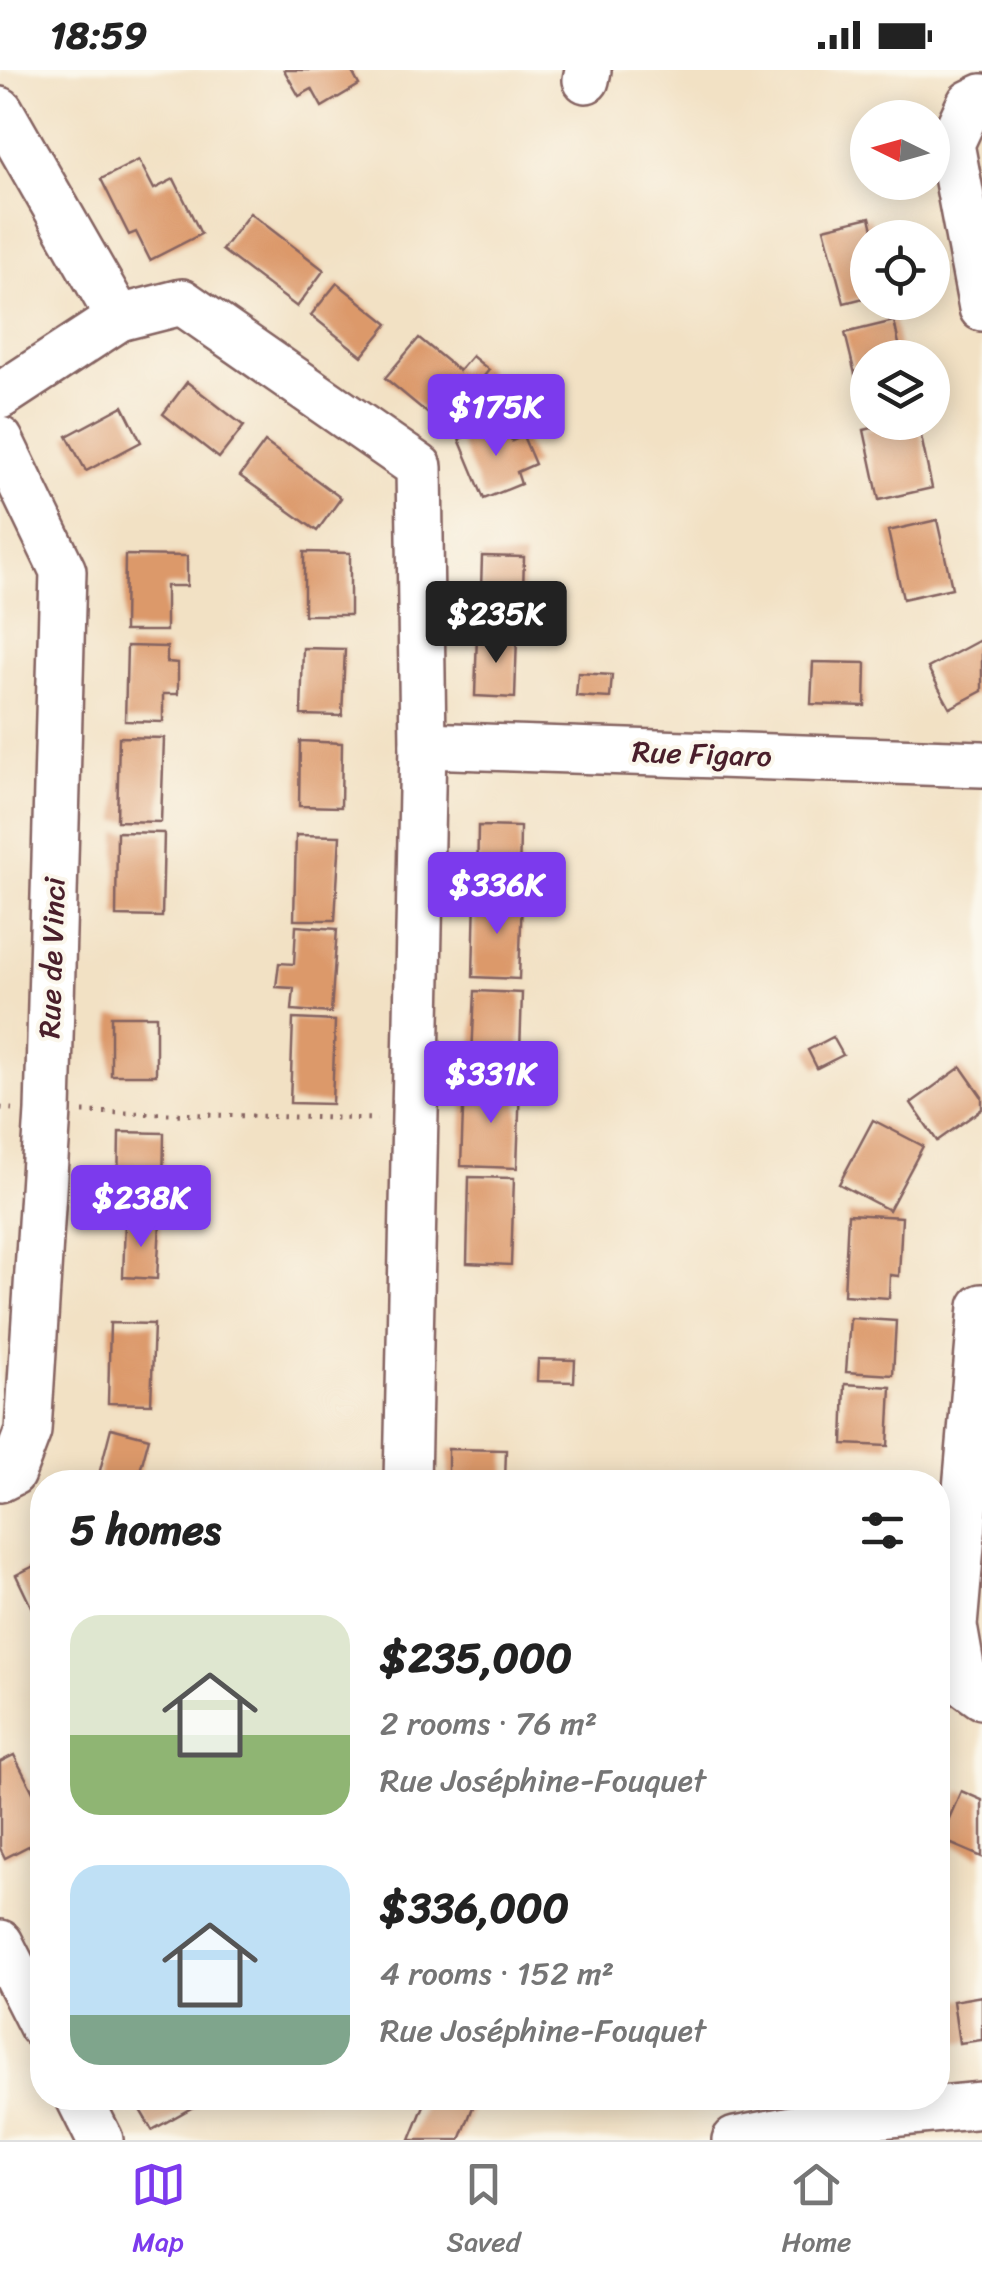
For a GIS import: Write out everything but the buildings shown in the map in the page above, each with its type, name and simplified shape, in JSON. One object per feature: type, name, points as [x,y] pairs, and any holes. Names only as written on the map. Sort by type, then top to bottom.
[{"type":"street","points":[[982,97],[970,103],[951,144],[982,308]]},
{"type":"street","points":[[0,110],[120,318]]},
{"type":"street","points":[[0,396],[120,318],[182,302],[420,467],[423,745],[407,1470]]},
{"type":"street","name":"Rue de Vinci","points":[[0,440],[63,571],[48,1111],[28,1432],[12,1473],[0,1479]]},
{"type":"street","name":"Rue Figaro","points":[[423,745],[982,764]]},
{"type":"street","points":[[982,1307],[954,1626],[964,1683],[982,1696]]},
{"type":"street","points":[[0,1943],[30,2002]]},
{"type":"street","points":[[950,2109],[982,2106]]},
{"type":"street","points":[[85,2110],[100,2140]]},
{"type":"street","points":[[735,2140],[849,2118],[938,2110]]},
{"type":"path","points":[[0,1108],[415,1120]]}]
